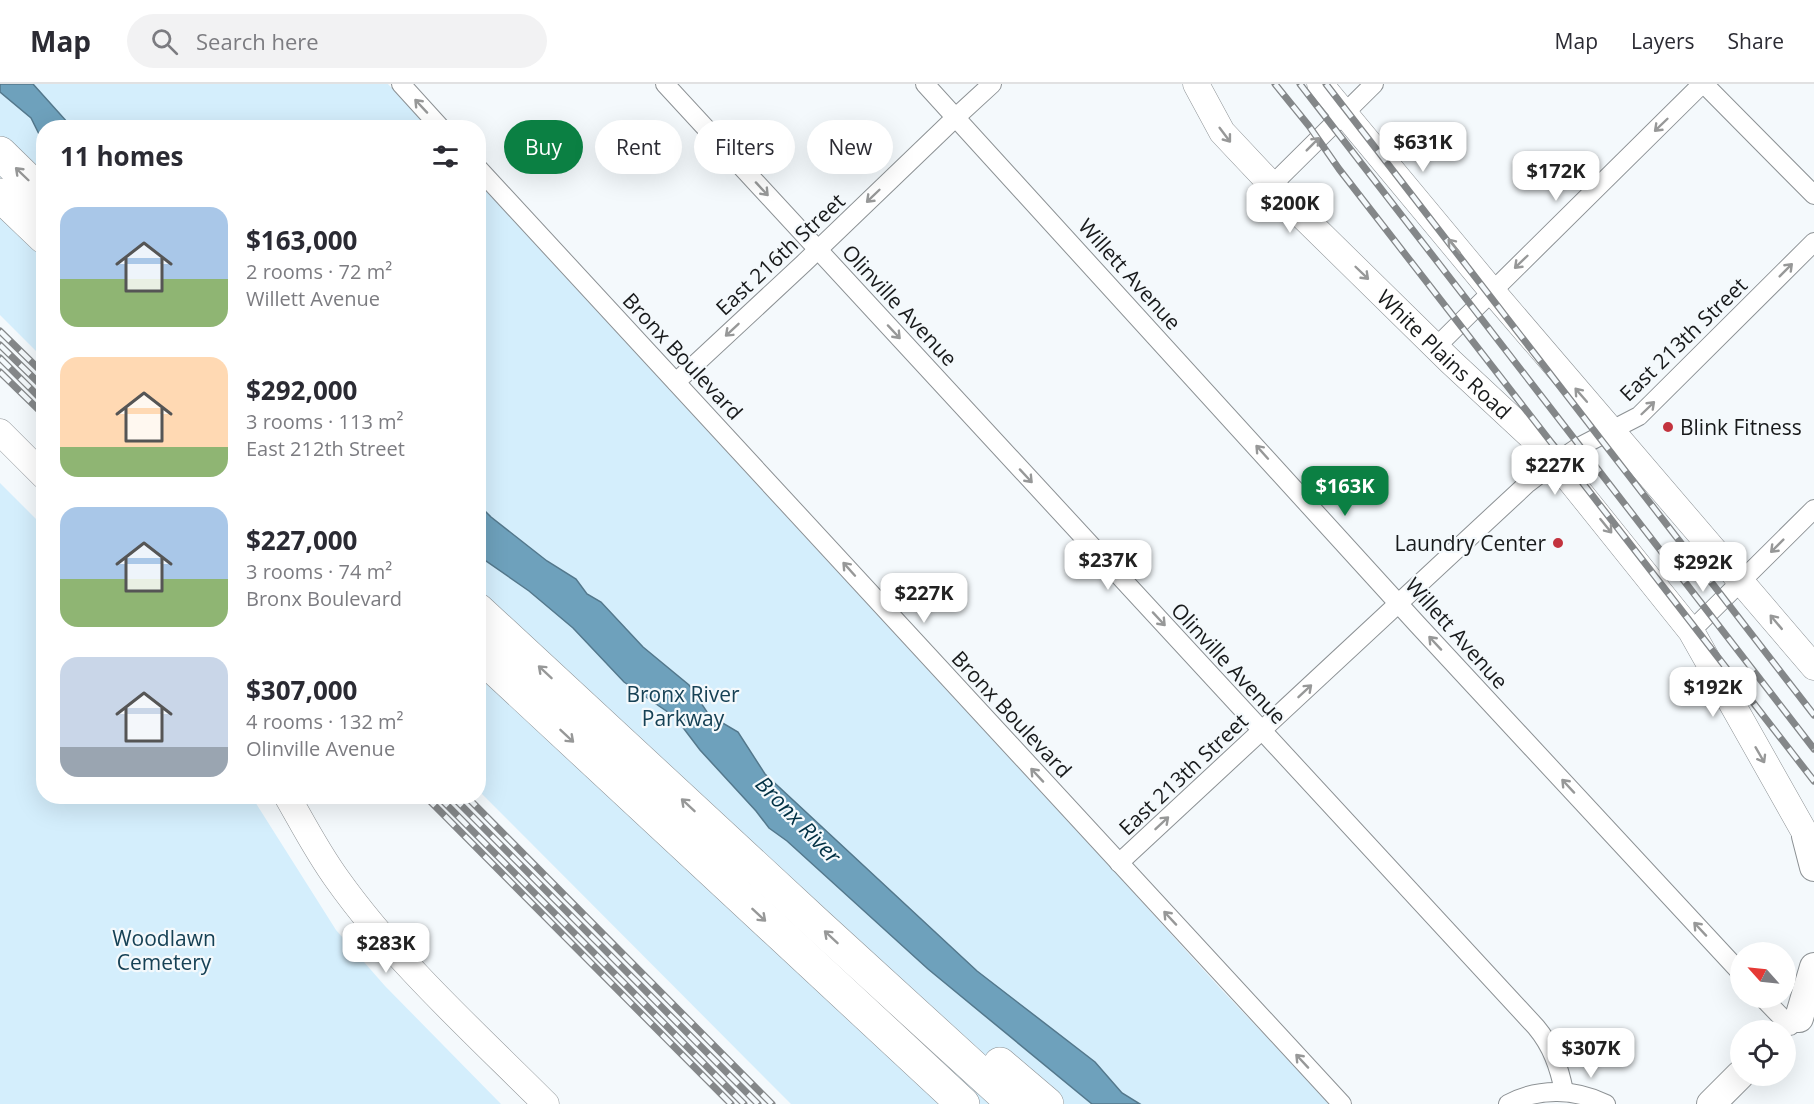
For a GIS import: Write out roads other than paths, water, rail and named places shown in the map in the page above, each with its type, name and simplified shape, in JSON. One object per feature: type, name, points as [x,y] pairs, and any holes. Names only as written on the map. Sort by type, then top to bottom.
[{"type":"highway","points":[[0,153],[36,188]]},
{"type":"highway","points":[[0,195],[36,229]]},
{"type":"highway","points":[[486,617],[1014,1104]]},
{"type":"highway","points":[[486,660],[963,1104]]},
{"type":"highway","points":[[861,965],[907,989],[934,1008],[1047,1104]]},
{"type":"highway","points":[[897,1043],[951,1104]]},
{"type":"main road","name":"White Plains Road","points":[[1196,84],[1222,132],[1272,186],[1526,431],[1555,462],[1691,631],[1810,843]]},
{"type":"main road","points":[[1320,84],[1492,291],[1814,667]]},
{"type":"main road","points":[[0,432],[36,468]]},
{"type":"main road","points":[[291,804],[336,878],[371,923],[408,966],[546,1104]]},
{"type":"main road","points":[[1810,843],[1814,867]]},
{"type":"main road","points":[[1800,1021],[1814,967]]},
{"type":"main road","points":[[1711,1104],[1730,1086]]},
{"type":"street","points":[[401,84],[434,120]]},
{"type":"street","name":"Olinville Avenue","points":[[665,84],[1540,1032],[1549,1044],[1557,1063],[1564,1091]]},
{"type":"street","name":"Willett Avenue","points":[[925,84],[1398,603],[1730,961]]},
{"type":"street","name":"East 216th Street","points":[[676,382],[992,84]]},
{"type":"street","points":[[1272,186],[1374,84]]},
{"type":"street","points":[[1436,346],[1703,84],[1814,195]]},
{"type":"street","name":"Bronx Boulevard","points":[[486,177],[1342,1104]]},
{"type":"street","name":"East 213th Street","points":[[1119,863],[1528,483],[1555,462],[1635,419],[1643,412],[1814,242]]},
{"type":"street","points":[[1691,631],[1814,509]]},
{"type":"street","points":[[1779,1008],[1800,1021]]},
{"type":"street","points":[[1508,1104],[1531,1095],[1564,1091],[1606,1104]]},
{"type":"water","points":[[0,84],[33,84],[65,120],[36,120],[36,128],[31,118],[0,92]]},
{"type":"water","name":"Bronx River","points":[[486,512],[547,561],[576,579],[587,594],[601,602],[643,647],[689,685],[709,715],[738,732],[765,774],[977,971],[1095,1062],[1122,1093],[1140,1104],[1092,1104],[928,969],[787,841],[769,828],[700,750],[675,717],[624,682],[573,628],[529,591],[486,561]]},
{"type":"railway","points":[[1275,84],[1814,781]]},
{"type":"railway","points":[[1300,84],[1814,749]]},
{"type":"railway","points":[[1326,84],[1814,715]]},
{"type":"railway","points":[[0,331],[36,366]]},
{"type":"railway","points":[[0,345],[36,380]]},
{"type":"railway","points":[[0,358],[36,394]]},
{"type":"railway","points":[[0,372],[36,407]]},
{"type":"railway","points":[[433,804],[731,1104]]},
{"type":"railway","points":[[446,804],[744,1104]]},
{"type":"railway","points":[[460,804],[758,1104]]},
{"type":"railway","points":[[474,804],[772,1104]]},
{"type":"place","name":"Blink Fitness","points":[[1668,427]]},
{"type":"place","name":"Laundry Center","points":[[1558,543]]},
{"type":"park label","name":"Bronx River Parkway","points":[[683,706]]},
{"type":"park label","name":"Woodlawn Cemetery","points":[[164,950]]}]
